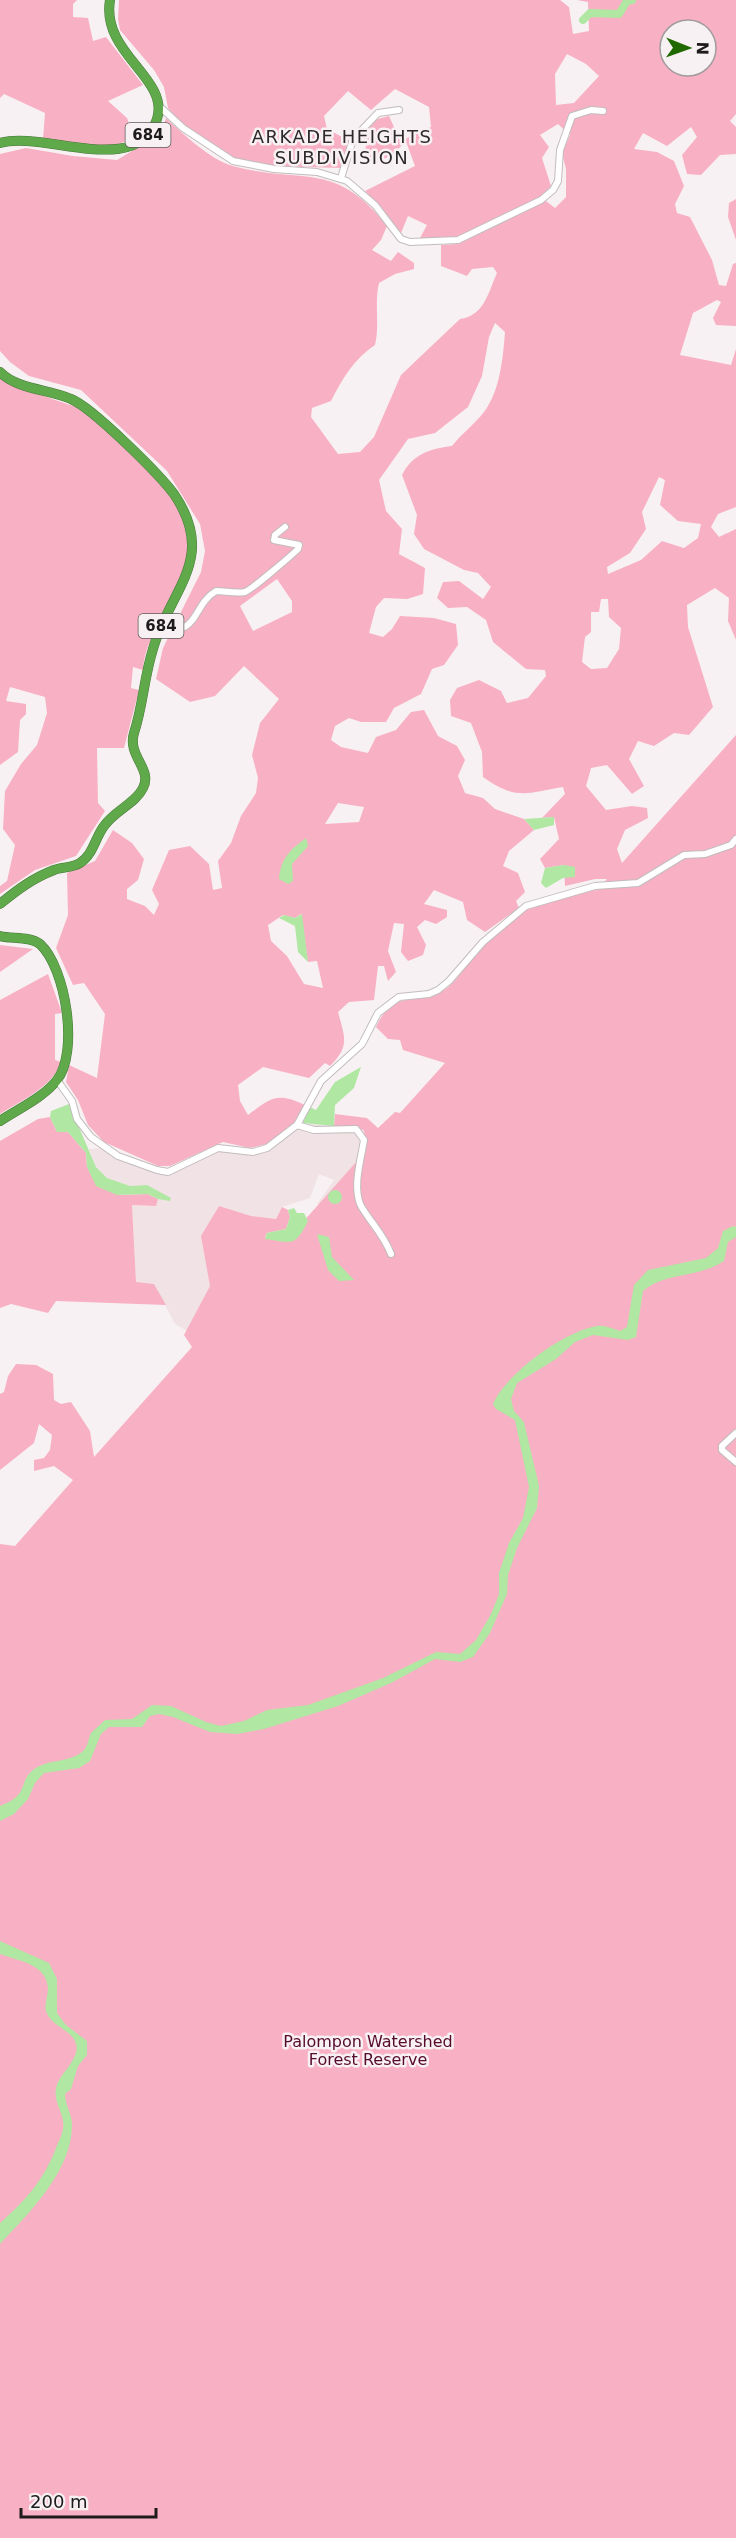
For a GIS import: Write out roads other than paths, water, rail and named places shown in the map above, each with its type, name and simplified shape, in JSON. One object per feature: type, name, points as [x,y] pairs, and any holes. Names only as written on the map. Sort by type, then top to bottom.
[{"type":"highway","name":"684","points":[[0,143],[20,140],[82,148],[121,149],[147,136],[154,127],[159,106],[146,78],[115,39],[108,12],[110,0]]},
{"type":"highway","name":"684","points":[[0,372],[12,381],[73,399],[90,410],[173,493],[186,515],[194,547],[183,588],[161,627],[153,648],[142,708],[132,740],[134,753],[145,775],[144,788],[104,825],[89,854],[81,862],[55,870],[28,883],[0,904]]},
{"type":"highway","points":[[0,936],[34,940],[40,944],[63,989],[69,1044],[57,1080],[0,1121]]},
{"type":"street","points":[[159,106],[183,128],[233,161],[274,169],[317,172],[341,178],[375,205],[401,239],[410,242],[458,240],[541,200],[553,190],[558,181],[560,150],[572,116],[591,110],[603,111]]},
{"type":"street","points":[[341,178],[353,139],[378,112],[399,111]]},
{"type":"street","points":[[161,627],[172,630],[187,626],[193,622],[206,598],[216,591],[242,593],[254,588],[276,566],[298,549],[299,545],[274,540],[274,535],[285,527]]},
{"type":"street","points":[[57,1080],[72,1101],[83,1128],[102,1146],[118,1156],[168,1172],[218,1148],[253,1152],[267,1148],[297,1125],[321,1081],[362,1044],[378,1013],[399,997],[429,994],[438,990],[449,981],[483,942],[526,906],[568,891],[595,886],[638,883],[684,855],[705,854],[731,845],[736,839]]},
{"type":"street","points":[[297,1125],[314,1130],[356,1129],[361,1133],[364,1140],[358,1195],[361,1205],[387,1241],[391,1254]]},
{"type":"street","points":[[736,1433],[722,1446],[722,1450],[736,1462]]},
{"type":"waterway","points":[[583,20],[590,13],[619,14],[627,1],[632,0]]},
{"type":"district","name":"ARKADE HEIGHTS SUBDIVISION","points":[[342,147]]},
{"type":"park label","name":"Palompon Watershed Forest Reserve","points":[[368,2050]]}]
